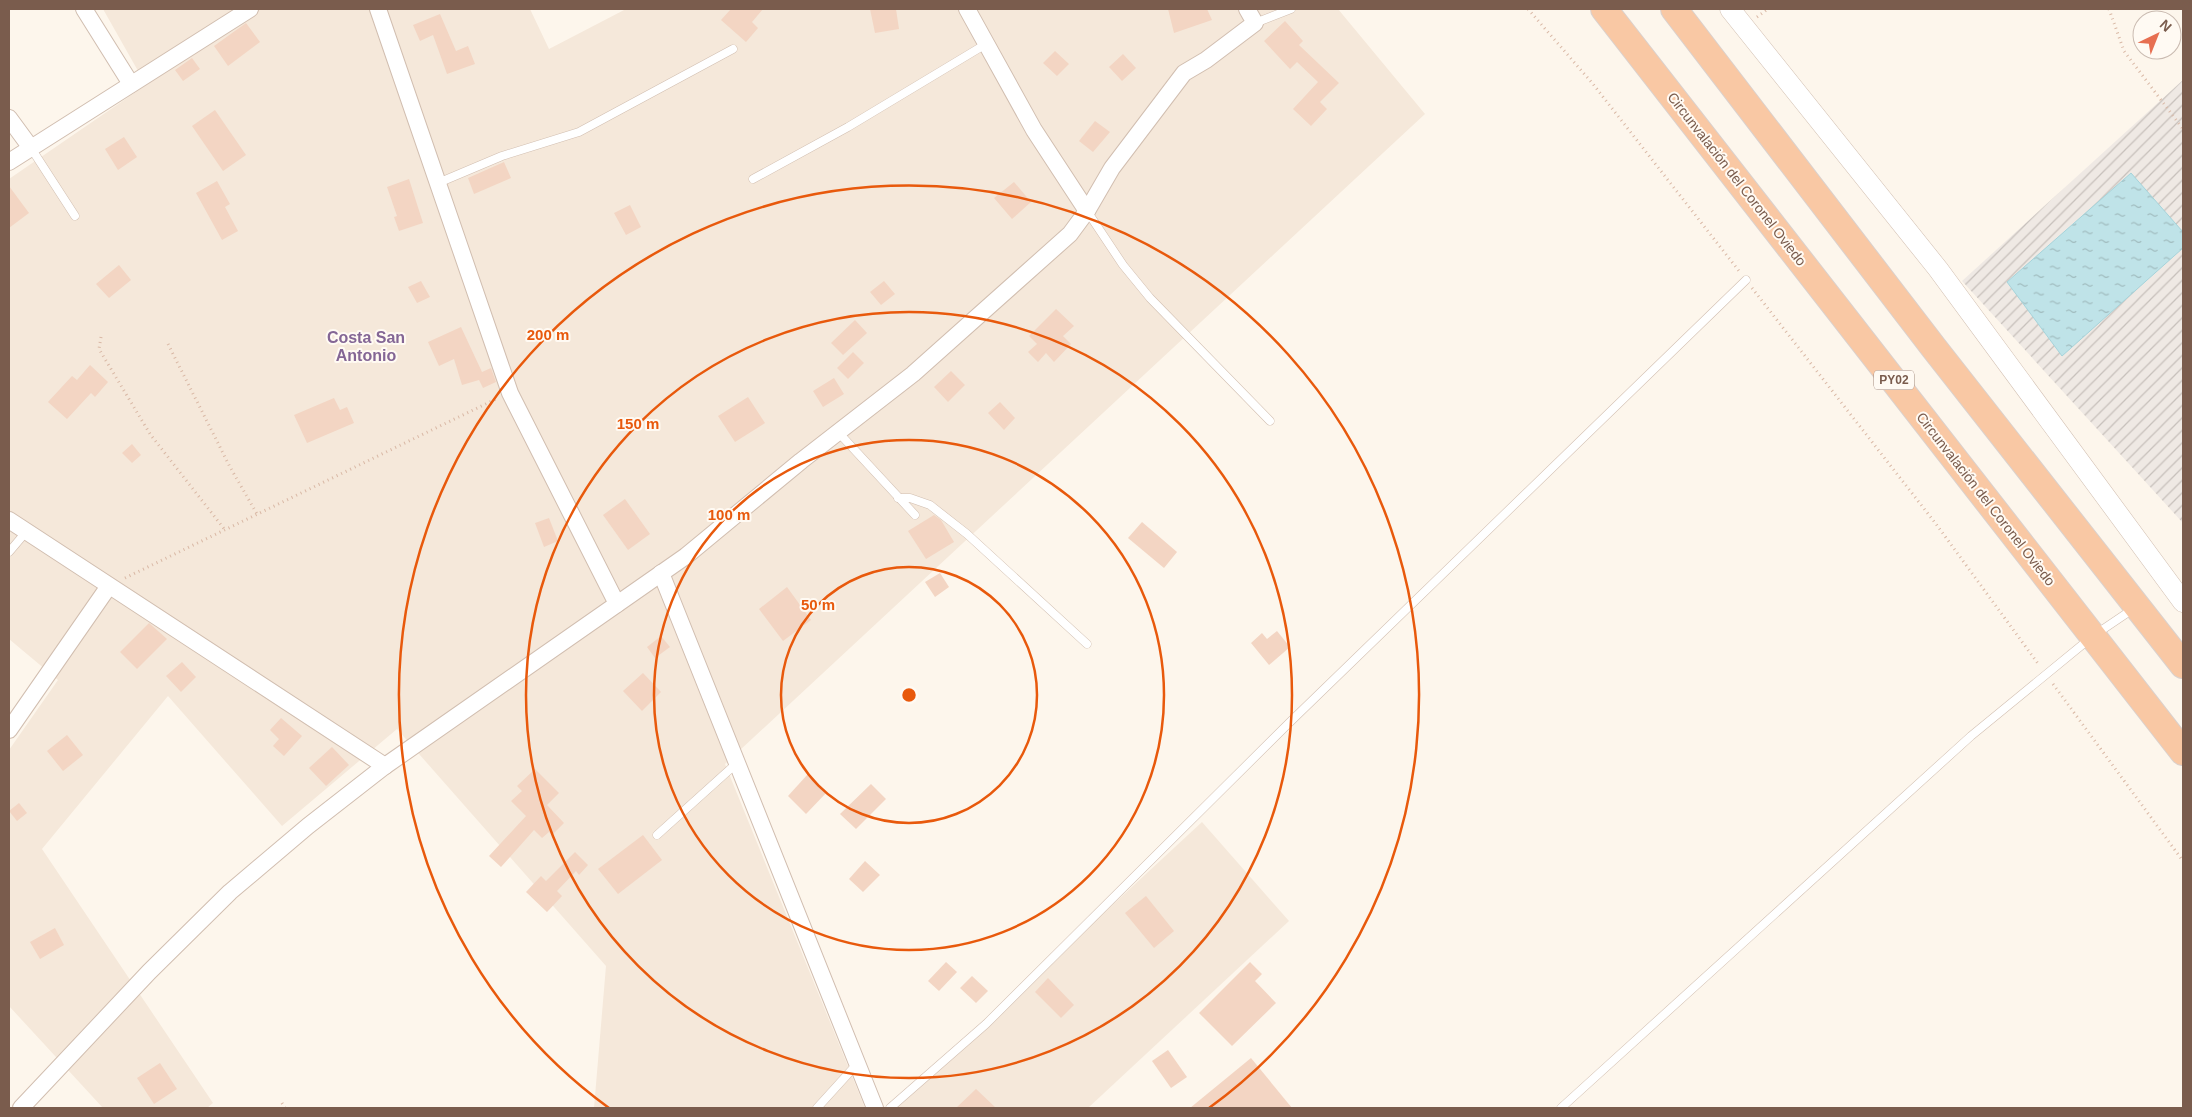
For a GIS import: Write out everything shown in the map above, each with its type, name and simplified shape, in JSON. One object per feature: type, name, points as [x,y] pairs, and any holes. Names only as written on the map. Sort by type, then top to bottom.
[{"type":"highway","name":"Circunvalación del Coronel Oviedo","points":[[1604,9],[2183,752]]},
{"type":"highway","points":[[1674,9],[1934,348],[2183,665]]},
{"type":"street","points":[[84,9],[131,84]]},
{"type":"street","points":[[9,162],[250,9]]},
{"type":"street","points":[[378,9],[510,393],[617,604]]},
{"type":"street","points":[[967,9],[1034,130],[1087,211]]},
{"type":"street","points":[[1730,9],[1938,269],[2183,602]]},
{"type":"street","points":[[21,1108],[149,972],[230,892],[308,826],[386,766],[686,556],[838,432],[913,374],[1063,240],[1087,211],[1112,168],[1184,73],[1206,60],[1251,16]]},
{"type":"street","points":[[9,118],[31,148]]},
{"type":"street","points":[[9,520],[386,766]]},
{"type":"street","points":[[661,573],[875,1108]]},
{"type":"street","points":[[9,730],[109,586]]},
{"type":"lane","points":[[1251,16],[1291,9]]},
{"type":"lane","points":[[753,179],[848,127],[986,44]]},
{"type":"lane","points":[[438,184],[502,156],[579,132],[733,49]]},
{"type":"lane","points":[[31,148],[75,216]]},
{"type":"lane","points":[[1087,211],[1123,265],[1150,298],[1270,421]]},
{"type":"lane","points":[[890,1108],[986,1024],[1289,723],[1746,280]]},
{"type":"lane","points":[[838,432],[915,515]]},
{"type":"lane","points":[[898,498],[910,498],[930,505],[967,534],[1086,644]]},
{"type":"lane","points":[[9,552],[26,532]]},
{"type":"lane","points":[[1561,1108],[1811,879],[1971,736],[2093,636],[2137,606]]},
{"type":"lane","points":[[657,835],[737,763]]},
{"type":"lane","points":[[816,1108],[857,1064]]},
{"type":"path","points":[[1528,9],[1593,84],[1936,524],[2183,861]]},
{"type":"path","points":[[2109,9],[2124,51],[2183,129]]},
{"type":"path","points":[[102,337],[99,349],[150,434],[225,530]]},
{"type":"path","points":[[168,344],[230,467],[257,514]]},
{"type":"path","points":[[109,586],[510,393]]},
{"type":"path","points":[[282,1103],[285,1108]]},
{"type":"shaded area","points":[[103,9],[530,9],[549,49],[626,9],[1338,9],[1425,114],[725,764],[865,1108],[594,1108],[606,966],[397,729],[282,826],[168,696],[42,849],[213,1103],[207,1108],[103,1108],[9,1006],[9,750],[58,680],[9,639],[9,179],[146,85]]},
{"type":"shaded area","points":[[2183,80],[2183,523],[1962,281]]},
{"type":"shaded area","points":[[1202,822],[1289,921],[1088,1108],[893,1108]]},
{"type":"water","points":[[2131,173],[2183,232],[2183,248],[2062,356],[2007,282]]},
{"type":"building","points":[[731,9],[763,9],[752,22],[758,28],[746,42],[721,20]]},
{"type":"building","points":[[870,9],[896,9],[899,29],[875,33]]},
{"type":"building","points":[[1168,9],[1207,9],[1212,20],[1174,33]]},
{"type":"building","points":[[440,14],[456,51],[468,46],[475,64],[447,74],[433,35],[420,41],[413,25]]},
{"type":"building","points":[[1285,21],[1303,41],[1299,45],[1339,83],[1320,102],[1327,109],[1311,126],[1293,109],[1318,82],[1297,62],[1290,69],[1264,41]]},
{"type":"building","points":[[246,23],[260,42],[228,66],[214,46]]},
{"type":"building","points":[[1055,51],[1069,64],[1057,76],[1043,63]]},
{"type":"building","points":[[1123,54],[1136,68],[1122,81],[1109,67]]},
{"type":"building","points":[[192,58],[200,69],[183,81],[175,70]]},
{"type":"building","points":[[215,110],[246,155],[223,171],[192,126]]},
{"type":"building","points":[[1095,121],[1110,132],[1093,152],[1079,141]]},
{"type":"building","points":[[124,137],[137,157],[118,170],[105,149]]},
{"type":"building","points":[[504,162],[511,178],[474,194],[468,178]]},
{"type":"building","points":[[409,179],[423,223],[399,231],[394,217],[397,216],[387,187]]},
{"type":"building","points":[[217,181],[230,204],[225,207],[238,231],[222,240],[196,193]]},
{"type":"building","points":[[1014,182],[1031,202],[1012,219],[994,198]]},
{"type":"building","points":[[9,186],[29,213],[9,228]]},
{"type":"building","points":[[630,205],[641,227],[626,235],[614,213]]},
{"type":"building","points":[[119,265],[131,280],[109,298],[96,284]]},
{"type":"building","points":[[421,281],[430,297],[417,303],[408,287]]},
{"type":"building","points":[[884,281],[895,294],[881,305],[870,292]]},
{"type":"building","points":[[1056,309],[1074,326],[1063,336],[1071,344],[1054,362],[1046,353],[1038,362],[1028,352],[1037,344],[1029,336]]},
{"type":"building","points":[[855,320],[867,333],[843,355],[831,343]]},
{"type":"building","points":[[461,327],[482,372],[491,368],[496,382],[483,388],[479,380],[462,385],[454,359],[439,366],[428,342]]},
{"type":"building","points":[[853,352],[864,363],[848,379],[837,368]]},
{"type":"building","points":[[90,365],[108,382],[95,397],[91,393],[67,419],[48,402],[72,376],[77,380]]},
{"type":"building","points":[[951,371],[965,385],[948,402],[934,387]]},
{"type":"building","points":[[834,378],[844,394],[823,407],[813,391]]},
{"type":"building","points":[[748,397],[765,423],[735,442],[718,416]]},
{"type":"building","points":[[334,398],[340,410],[347,407],[354,423],[307,443],[294,415]]},
{"type":"building","points":[[1000,402],[1015,418],[1004,430],[988,413]]},
{"type":"building","points":[[132,444],[141,455],[132,463],[122,453]]},
{"type":"building","points":[[625,499],[650,534],[628,550],[603,515]]},
{"type":"building","points":[[934,515],[941,520],[954,542],[926,559],[908,531]]},
{"type":"building","points":[[549,518],[558,541],[544,547],[535,523]]},
{"type":"building","points":[[1142,522],[1177,552],[1164,568],[1128,538]]},
{"type":"building","points":[[940,573],[949,587],[935,597],[925,582]]},
{"type":"building","points":[[787,587],[811,620],[783,641],[759,609]]},
{"type":"building","points":[[149,623],[167,639],[137,669],[120,652]]},
{"type":"building","points":[[1277,631],[1290,647],[1269,665],[1251,643],[1262,633],[1267,639]]},
{"type":"building","points":[[661,636],[670,647],[655,658],[647,647]]},
{"type":"building","points":[[182,662],[196,677],[181,692],[166,676]]},
{"type":"building","points":[[643,673],[661,692],[642,711],[623,691]]},
{"type":"building","points":[[281,718],[302,736],[284,756],[273,746],[279,739],[270,730]]},
{"type":"building","points":[[67,735],[83,755],[63,771],[47,751]]},
{"type":"building","points":[[332,747],[349,765],[326,786],[309,768]]},
{"type":"building","points":[[535,769],[559,793],[547,805],[564,823],[552,835],[549,832],[542,838],[534,830],[501,867],[489,856],[526,816],[511,801],[522,791],[517,786]]},
{"type":"building","points":[[808,774],[827,792],[806,814],[788,796]]},
{"type":"building","points":[[871,784],[886,799],[856,829],[840,814]]},
{"type":"building","points":[[19,803],[27,813],[17,821],[9,811]]},
{"type":"building","points":[[643,835],[662,860],[618,894],[598,869]]},
{"type":"building","points":[[575,852],[588,865],[579,875],[576,871],[557,891],[562,896],[547,912],[526,892],[541,876],[546,881]]},
{"type":"building","points":[[865,861],[880,875],[863,892],[849,879]]},
{"type":"building","points":[[1146,896],[1174,931],[1154,948],[1125,913]]},
{"type":"building","points":[[55,928],[64,945],[40,959],[30,942]]},
{"type":"building","points":[[946,962],[957,972],[939,991],[928,981]]},
{"type":"building","points":[[1250,962],[1262,974],[1255,981],[1276,1003],[1232,1046],[1199,1013]]},
{"type":"building","points":[[972,976],[988,991],[976,1003],[960,988]]},
{"type":"building","points":[[1048,978],[1074,1005],[1061,1018],[1035,992]]},
{"type":"building","points":[[1168,1050],[1187,1077],[1171,1088],[1152,1061]]},
{"type":"building","points":[[1251,1058],[1292,1108],[1190,1108]]},
{"type":"building","points":[[160,1063],[177,1089],[154,1104],[137,1078]]},
{"type":"building","points":[[976,1089],[996,1108],[956,1108]]},
{"type":"district","name":"Costa San Antonio","points":[[366,346]]}]
